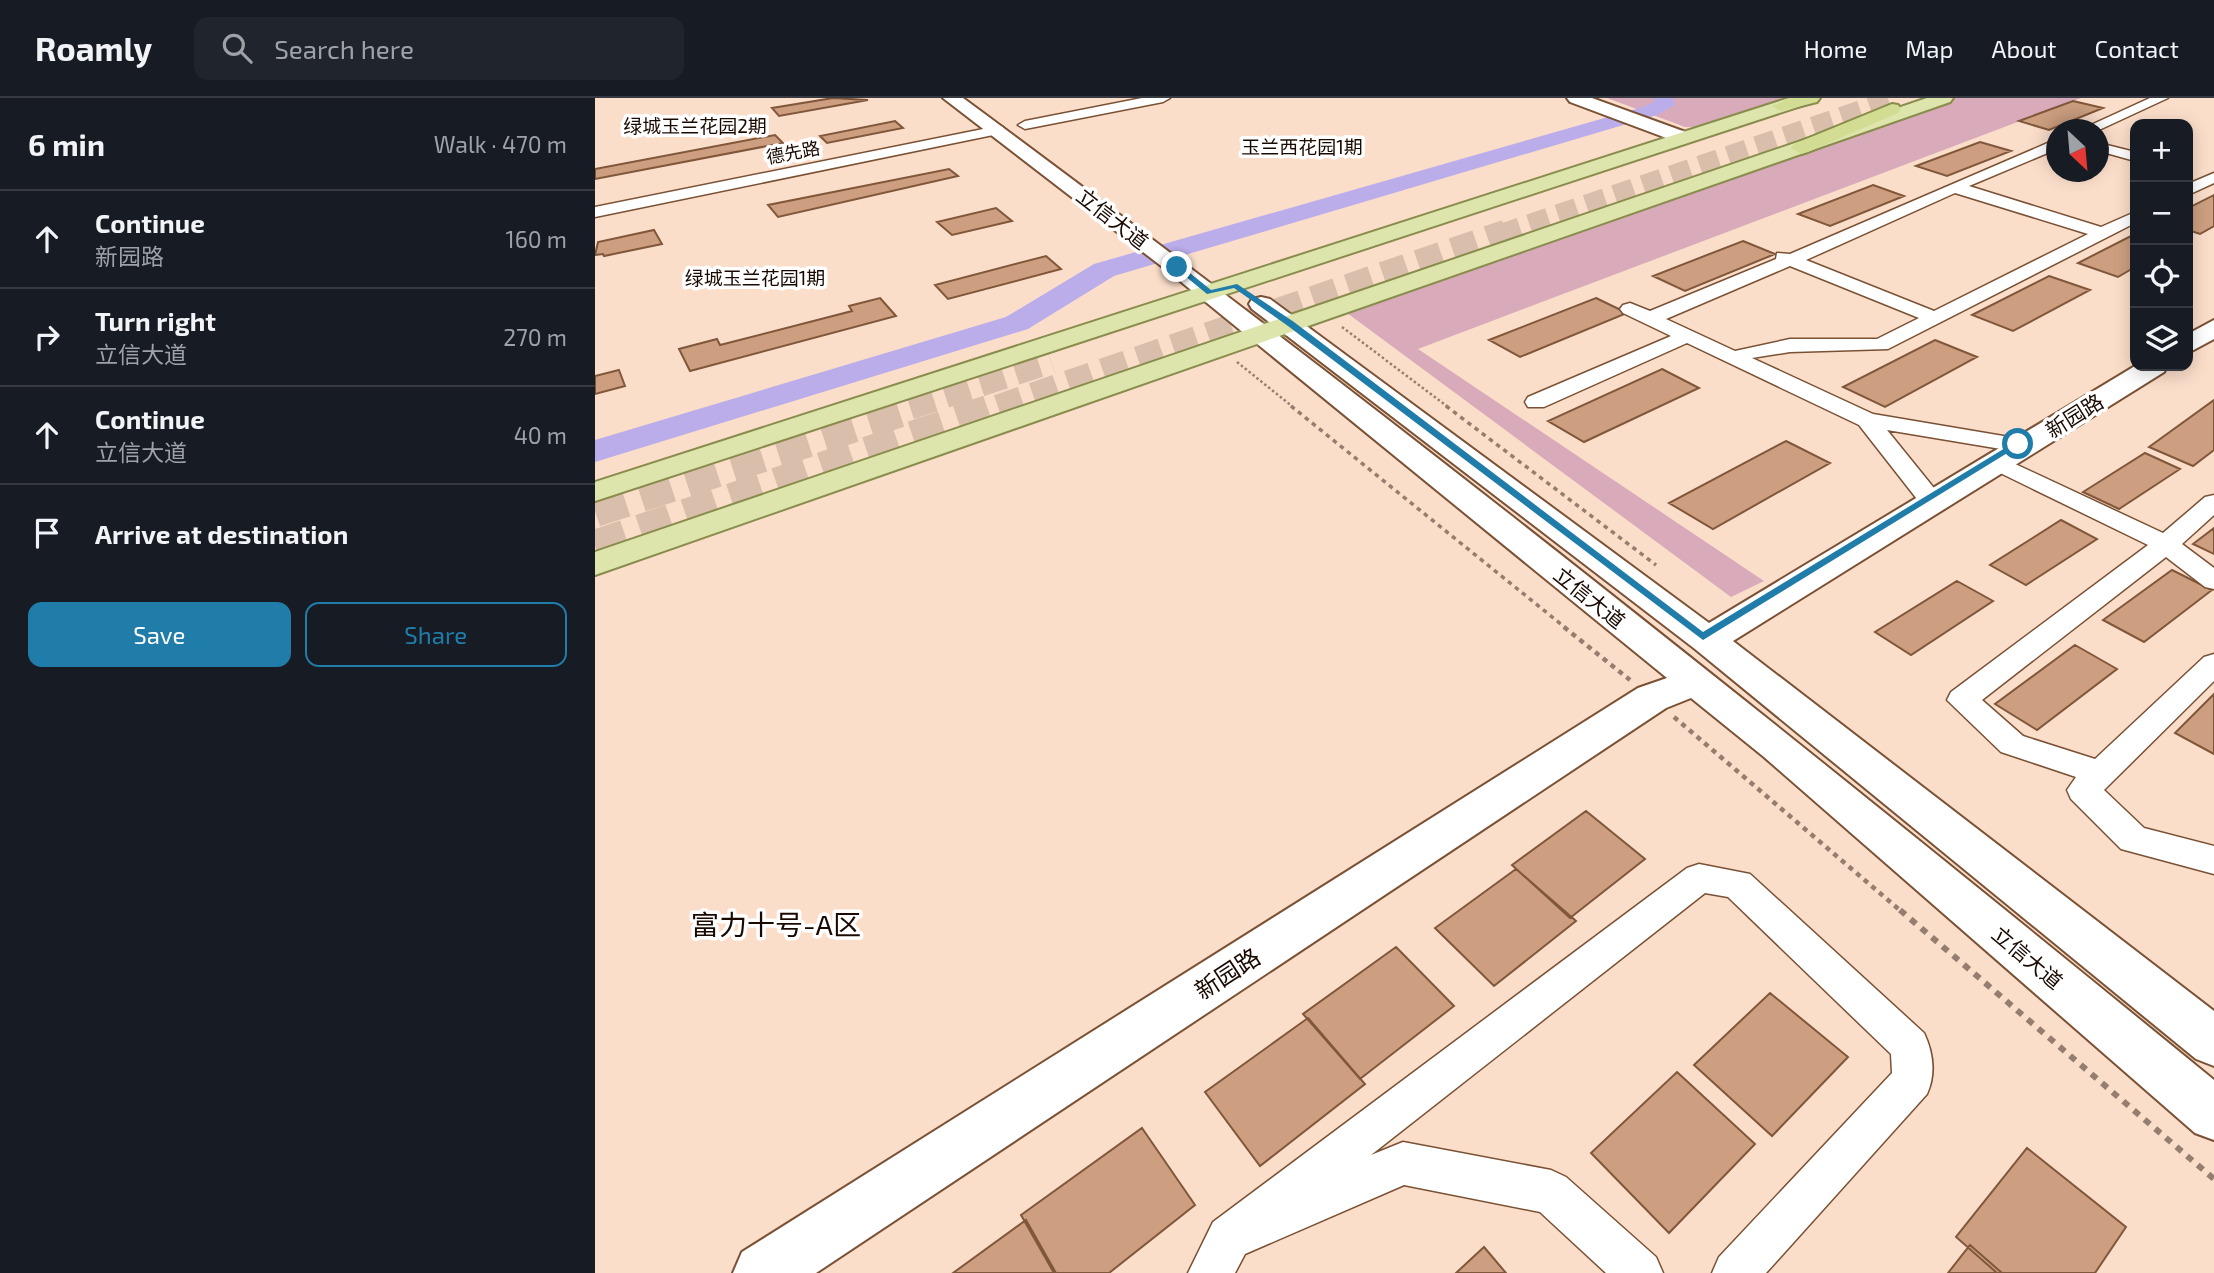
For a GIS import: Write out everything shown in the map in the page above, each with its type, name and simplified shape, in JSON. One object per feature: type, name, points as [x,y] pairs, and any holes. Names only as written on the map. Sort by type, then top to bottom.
[{"type":"highway","points":[[1801,148],[1892,109]]},
{"type":"main road","points":[[595,492],[1809,98]]},
{"type":"main road","points":[[595,564],[1944,98]]},
{"type":"street","name":"立信大道","points":[[952,98],[1049,143]]},
{"type":"street","name":"德先路","points":[[595,211],[1153,98]]},
{"type":"street","name":"德先路","points":[[1011,125],[1163,98]]},
{"type":"street","points":[[1576,98],[1629,116]]},
{"type":"street","points":[[1582,98],[1686,137]]},
{"type":"street","points":[[2109,120],[2161,98]]},
{"type":"street","name":"立信大道","points":[[1011,125],[1140,240],[1188,263],[1277,329],[1687,675],[1789,755],[2214,1114]]},
{"type":"street","points":[[1651,318],[2046,147]]},
{"type":"street","points":[[2109,150],[2130,156]]},
{"type":"street","points":[[2193,172],[2213,178]]},
{"type":"street","points":[[2193,188],[2213,178]]},
{"type":"street","name":"立信大道","points":[[1102,185],[1165,234],[1188,263]]},
{"type":"street","points":[[1954,187],[2102,233]]},
{"type":"street","points":[[1737,357],[1776,344],[1853,347],[1881,345],[2130,219]]},
{"type":"street","points":[[1786,258],[1935,318]]},
{"type":"street","points":[[1630,309],[1867,419],[2014,451],[2166,544],[2214,580]]},
{"type":"street","name":"立信大道","points":[[1277,329],[1687,675],[2214,1042]]},
{"type":"street","points":[[1536,402],[1689,335]]},
{"type":"street","name":"新园路","points":[[2014,451],[2133,371]]},
{"type":"street","name":"新园路","points":[[786,1273],[1687,675],[1931,501],[2146,371]]},
{"type":"street","points":[[1867,419],[1931,501]]},
{"type":"street","points":[[2100,773],[2012,744],[1962,700],[2166,544],[2214,502]]},
{"type":"street","points":[[2214,664],[2083,790],[2133,839],[2214,860]]},
{"type":"street","name":"新园路","points":[[763,1273],[1687,675]]},
{"type":"street","points":[[1220,1256],[1699,878],[1738,884],[1910,1046],[1913,1080],[1735,1273]]},
{"type":"street","points":[[1220,1256],[1403,1163],[1551,1192],[1640,1273]]},
{"type":"path","name":"立信大道","points":[[1236,361],[1687,675],[2214,1179]]},
{"type":"shaded area","points":[[1607,98],[1792,98],[1699,127],[1685,127]]},
{"type":"shaded area","points":[[1947,98],[2081,98],[1418,349],[1764,581],[1731,597],[1343,310]]},
{"type":"building","points":[[833,98],[868,100],[779,116],[772,108]]},
{"type":"building","points":[[2073,101],[2103,108],[2076,119],[2046,119],[2046,129],[2019,121]]},
{"type":"building","points":[[895,121],[903,128],[827,143],[820,136]]},
{"type":"building","points":[[775,135],[783,143],[595,179],[595,169]]},
{"type":"building","points":[[1980,142],[2011,151],[1947,176],[1916,166]]},
{"type":"building","points":[[949,169],[958,176],[778,217],[768,205]]},
{"type":"building","points":[[1873,185],[1904,196],[1830,226],[1798,214]]},
{"type":"building","points":[[2214,195],[2214,226],[2200,234],[2193,232],[2193,206]]},
{"type":"building","points":[[996,208],[1012,221],[952,235],[937,222]]},
{"type":"building","points":[[654,230],[662,244],[604,256],[595,255],[598,242]]},
{"type":"building","points":[[2130,237],[2130,270],[2118,277],[2078,263]]},
{"type":"building","points":[[1743,241],[1775,254],[1685,291],[1653,276]]},
{"type":"building","points":[[1046,256],[1061,269],[948,299],[935,285]]},
{"type":"building","points":[[2049,276],[2090,290],[2013,331],[1972,315]]},
{"type":"building","points":[[880,298],[896,316],[690,371],[679,349],[717,339],[720,345],[852,311],[849,306]]},
{"type":"building","points":[[1596,298],[1627,313],[1520,357],[1489,340]]},
{"type":"building","points":[[1935,340],[1977,357],[1885,407],[1843,387]]},
{"type":"building","points":[[1662,369],[1699,388],[1584,442],[1548,421]]},
{"type":"building","points":[[619,370],[625,386],[595,394],[595,376]]},
{"type":"building","points":[[2214,400],[2214,450],[2193,466],[2149,447]]},
{"type":"building","points":[[1786,441],[1830,463],[1713,529],[1669,503]]},
{"type":"building","points":[[2145,453],[2180,469],[2119,509],[2083,492]]},
{"type":"building","points":[[2061,520],[2097,539],[2026,585],[1990,565]]},
{"type":"building","points":[[2214,528],[2214,554],[2193,544]]},
{"type":"building","points":[[2172,570],[2212,590],[2144,642],[2103,620]]},
{"type":"building","points":[[1957,581],[1993,601],[1911,655],[1875,632]]},
{"type":"building","points":[[2075,645],[2117,669],[2037,730],[1995,704]]},
{"type":"building","points":[[2214,694],[2214,754],[2175,733]]},
{"type":"building","points":[[1586,811],[1645,859],[1570,918],[1512,865]]},
{"type":"building","points":[[1516,869],[1576,921],[1494,986],[1435,928]]},
{"type":"building","points":[[1396,947],[1454,1006],[1360,1079],[1303,1014]]},
{"type":"building","points":[[1770,993],[1848,1057],[1772,1136],[1694,1065]]},
{"type":"building","points":[[1308,1018],[1365,1084],[1260,1166],[1205,1092]]},
{"type":"building","points":[[1677,1072],[1755,1144],[1669,1233],[1591,1153]]},
{"type":"building","points":[[1142,1128],[1195,1205],[1109,1273],[1054,1273],[1021,1215]]},
{"type":"building","points":[[2027,1148],[2126,1227],[2095,1273],[1997,1273],[1956,1237]]},
{"type":"building","points":[[1026,1220],[1056,1273],[953,1273]]},
{"type":"building","points":[[1970,1245],[2002,1273],[1948,1273]]},
{"type":"building","points":[[1484,1247],[1506,1273],[1456,1273]]},
{"type":"waterway","points":[[595,451],[1017,323],[1104,270],[1244,227],[1284,220],[1650,111],[1665,105],[1663,98]]},
{"type":"tunnel","points":[[1501,234],[1897,98]]},
{"type":"tunnel","points":[[998,407],[1506,232]]},
{"type":"tunnel","points":[[910,407],[1051,361]]},
{"type":"tunnel","points":[[595,511],[916,406]]},
{"type":"tunnel","points":[[595,546],[1003,406]]},
{"type":"district","name":"绿城玉兰花园2期","points":[[695,125]]},
{"type":"district","name":"玉兰西花园1期","points":[[1302,146]]},
{"type":"district","name":"绿城玉兰花园1期","points":[[755,277]]},
{"type":"district","name":"富力十号-A区","points":[[776,924]]},
{"type":"route","points":[[1177,267],[1210,293],[1235,285],[1291,324],[1703,637],[2018,444]]}]
